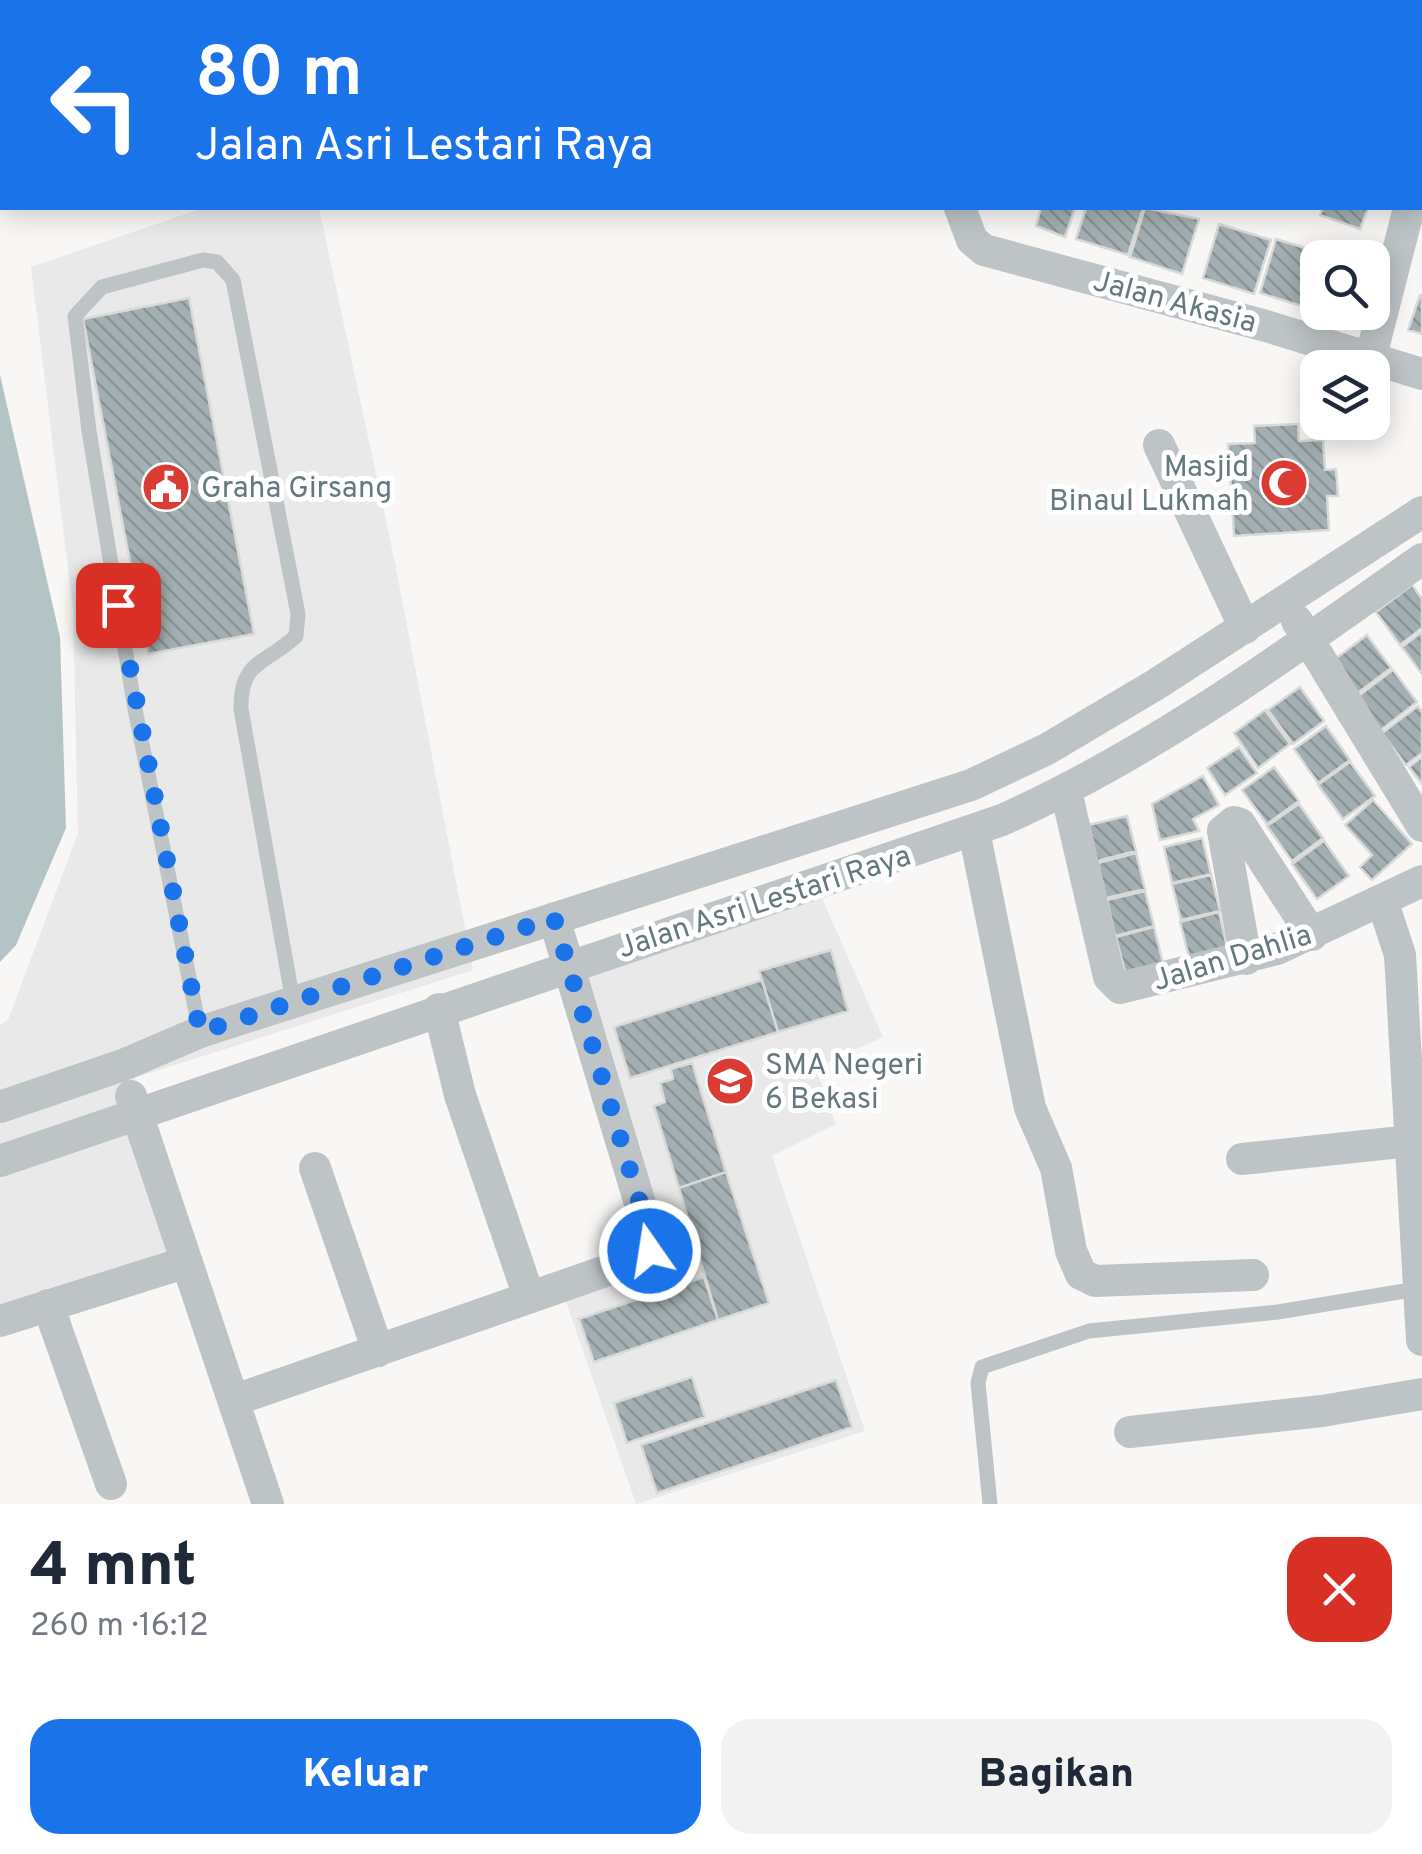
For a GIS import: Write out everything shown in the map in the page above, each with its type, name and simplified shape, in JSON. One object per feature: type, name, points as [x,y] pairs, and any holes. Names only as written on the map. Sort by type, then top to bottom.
[{"type":"street","name":"Jalan Akasia","points":[[961,210],[972,240],[984,250],[1349,350]]},
{"type":"street","points":[[1373,350],[1409,210]]},
{"type":"street","name":"Jalan Akasia","points":[[1390,363],[1422,374]]},
{"type":"street","points":[[1159,445],[1246,628]]},
{"type":"street","name":"Jalan Asri Lestari Raya","points":[[0,1107],[123,1065],[200,1032],[972,784],[1047,749],[1155,685],[1422,512]]},
{"type":"street","name":"Jalan Asri Lestari Raya","points":[[0,1161],[439,1009],[974,831],[1066,791],[1179,721],[1422,559]]},
{"type":"street","points":[[1284,604],[1308,636],[1422,826]]},
{"type":"street","points":[[1155,685],[1179,721]]},
{"type":"street","name":"Jalan Dahlia","points":[[1066,791],[1114,986],[1128,988],[1246,959],[1312,935],[1422,881]]},
{"type":"street","points":[[1246,959],[1223,831],[1234,822],[1240,824],[1312,935]]},
{"type":"street","points":[[974,831],[1030,1108],[1056,1168],[1071,1251],[1080,1274],[1095,1281],[1252,1275]]},
{"type":"street","points":[[733,863],[747,907]]},
{"type":"street","points":[[1383,902],[1400,955],[1414,1023],[1420,1312]]},
{"type":"street","points":[[235,1400],[528,1294],[643,1258],[652,1246],[554,918]]},
{"type":"street","points":[[439,1009],[460,1095],[528,1294]]},
{"type":"street","points":[[123,1065],[268,1504]]},
{"type":"street","points":[[1242,1159],[1414,1134]]},
{"type":"street","points":[[315,1168],[378,1351]]},
{"type":"street","points":[[0,1320],[187,1262]]},
{"type":"street","points":[[48,1305],[111,1484]]},
{"type":"street","points":[[1130,1432],[1368,1405],[1422,1394]]},
{"type":"lane","points":[[200,1032],[132,691],[89,432],[75,316],[102,287],[203,260],[217,262],[233,280],[298,614],[296,636],[247,670],[240,683],[241,708],[294,1002]]},
{"type":"lane","points":[[990,1504],[978,1382],[982,1367],[1089,1331],[1278,1312],[1420,1312]]},
{"type":"shaded area","points":[[197,210],[319,210],[395,563],[473,970],[134,1078],[196,1270],[0,1335],[0,1025],[8,1020],[78,833],[73,609],[31,267]]},
{"type":"shaded area","points":[[0,375],[60,637],[66,828],[16,945],[0,962]]},
{"type":"shaded area","points":[[819,891],[883,1037],[816,1068],[836,1124],[772,1156],[865,1431],[636,1504],[563,1293],[660,1255],[578,970]]},
{"type":"building","points":[[1040,210],[1074,210],[1065,237],[1036,226]]},
{"type":"building","points":[[1085,210],[1142,210],[1128,255],[1076,239]]},
{"type":"building","points":[[1144,210],[1199,219],[1182,274],[1130,257]]},
{"type":"building","points":[[1322,210],[1367,210],[1360,229],[1320,215]]},
{"type":"building","points":[[1219,224],[1271,240],[1254,294],[1203,278]]},
{"type":"building","points":[[1276,239],[1300,246],[1300,306],[1260,293]]},
{"type":"building","points":[[1422,295],[1422,334],[1408,330]]},
{"type":"building","points":[[189,298],[254,634],[148,654],[83,319]]},
{"type":"building","name":"Masjid Binaul Lukmah","points":[[1298,424],[1299,441],[1323,440],[1325,470],[1336,469],[1338,496],[1327,496],[1329,530],[1234,536],[1228,444],[1255,443],[1254,426]]},
{"type":"building","points":[[1412,585],[1422,599],[1422,628],[1400,645],[1376,612]]},
{"type":"building","points":[[1422,632],[1422,674],[1402,647]]},
{"type":"building","points":[[1367,635],[1391,668],[1355,695],[1331,662]]},
{"type":"building","points":[[1393,670],[1417,702],[1381,730],[1357,697]]},
{"type":"building","points":[[1300,687],[1324,721],[1293,744],[1268,710]]},
{"type":"building","points":[[1418,706],[1422,712],[1422,753],[1406,765],[1382,733]]},
{"type":"building","points":[[1265,710],[1290,744],[1258,768],[1234,733]]},
{"type":"building","points":[[1326,726],[1350,760],[1318,783],[1294,749]]},
{"type":"building","points":[[1239,747],[1257,773],[1225,795],[1207,768]]},
{"type":"building","points":[[1422,757],[1422,784],[1409,767]]},
{"type":"building","points":[[1350,762],[1375,796],[1343,819],[1318,785]]},
{"type":"building","points":[[1274,767],[1299,801],[1267,824],[1242,790]]},
{"type":"building","points":[[1203,776],[1219,805],[1193,819],[1199,831],[1160,840],[1152,804]]},
{"type":"building","points":[[1373,800],[1412,844],[1372,880],[1360,867],[1372,855],[1345,825]]},
{"type":"building","points":[[1299,804],[1323,838],[1292,861],[1267,826]]},
{"type":"building","points":[[1127,816],[1136,851],[1097,861],[1089,825]]},
{"type":"building","points":[[1202,838],[1211,874],[1172,883],[1164,847]]},
{"type":"building","points":[[1324,841],[1349,876],[1317,899],[1292,864]]},
{"type":"building","points":[[1136,853],[1145,889],[1106,898],[1098,863]]},
{"type":"building","points":[[1211,875],[1220,911],[1181,920],[1172,884]]},
{"type":"building","points":[[1145,891],[1154,926],[1115,936],[1107,900]]},
{"type":"building","points":[[1219,912],[1227,947],[1189,957],[1180,922]]},
{"type":"building","points":[[1154,927],[1163,963],[1125,972],[1116,937]]},
{"type":"building","points":[[831,950],[848,1011],[778,1032],[759,971]]},
{"type":"building","points":[[762,980],[778,1032],[630,1078],[614,1027]]},
{"type":"building","points":[[692,1063],[726,1172],[679,1188],[654,1106],[665,1102],[660,1083],[673,1079],[671,1069]]},
{"type":"building","points":[[726,1172],[769,1303],[718,1320],[679,1188]]},
{"type":"building","points":[[704,1277],[718,1320],[594,1362],[579,1319]]},
{"type":"building","points":[[692,1377],[705,1417],[627,1443],[614,1403]]},
{"type":"building","points":[[836,1380],[852,1427],[657,1493],[641,1445]]},
{"type":"place","name":"Masjid Binaul Lukmah","points":[[1284,483]]},
{"type":"place","name":"Graha Girsang","points":[[166,487]]},
{"type":"place","name":"SMA Negeri 6 Bekasi","points":[[730,1081]]},
{"type":"route","points":[[118,605],[200,1032],[554,918],[651,1240],[650,1251]]}]
